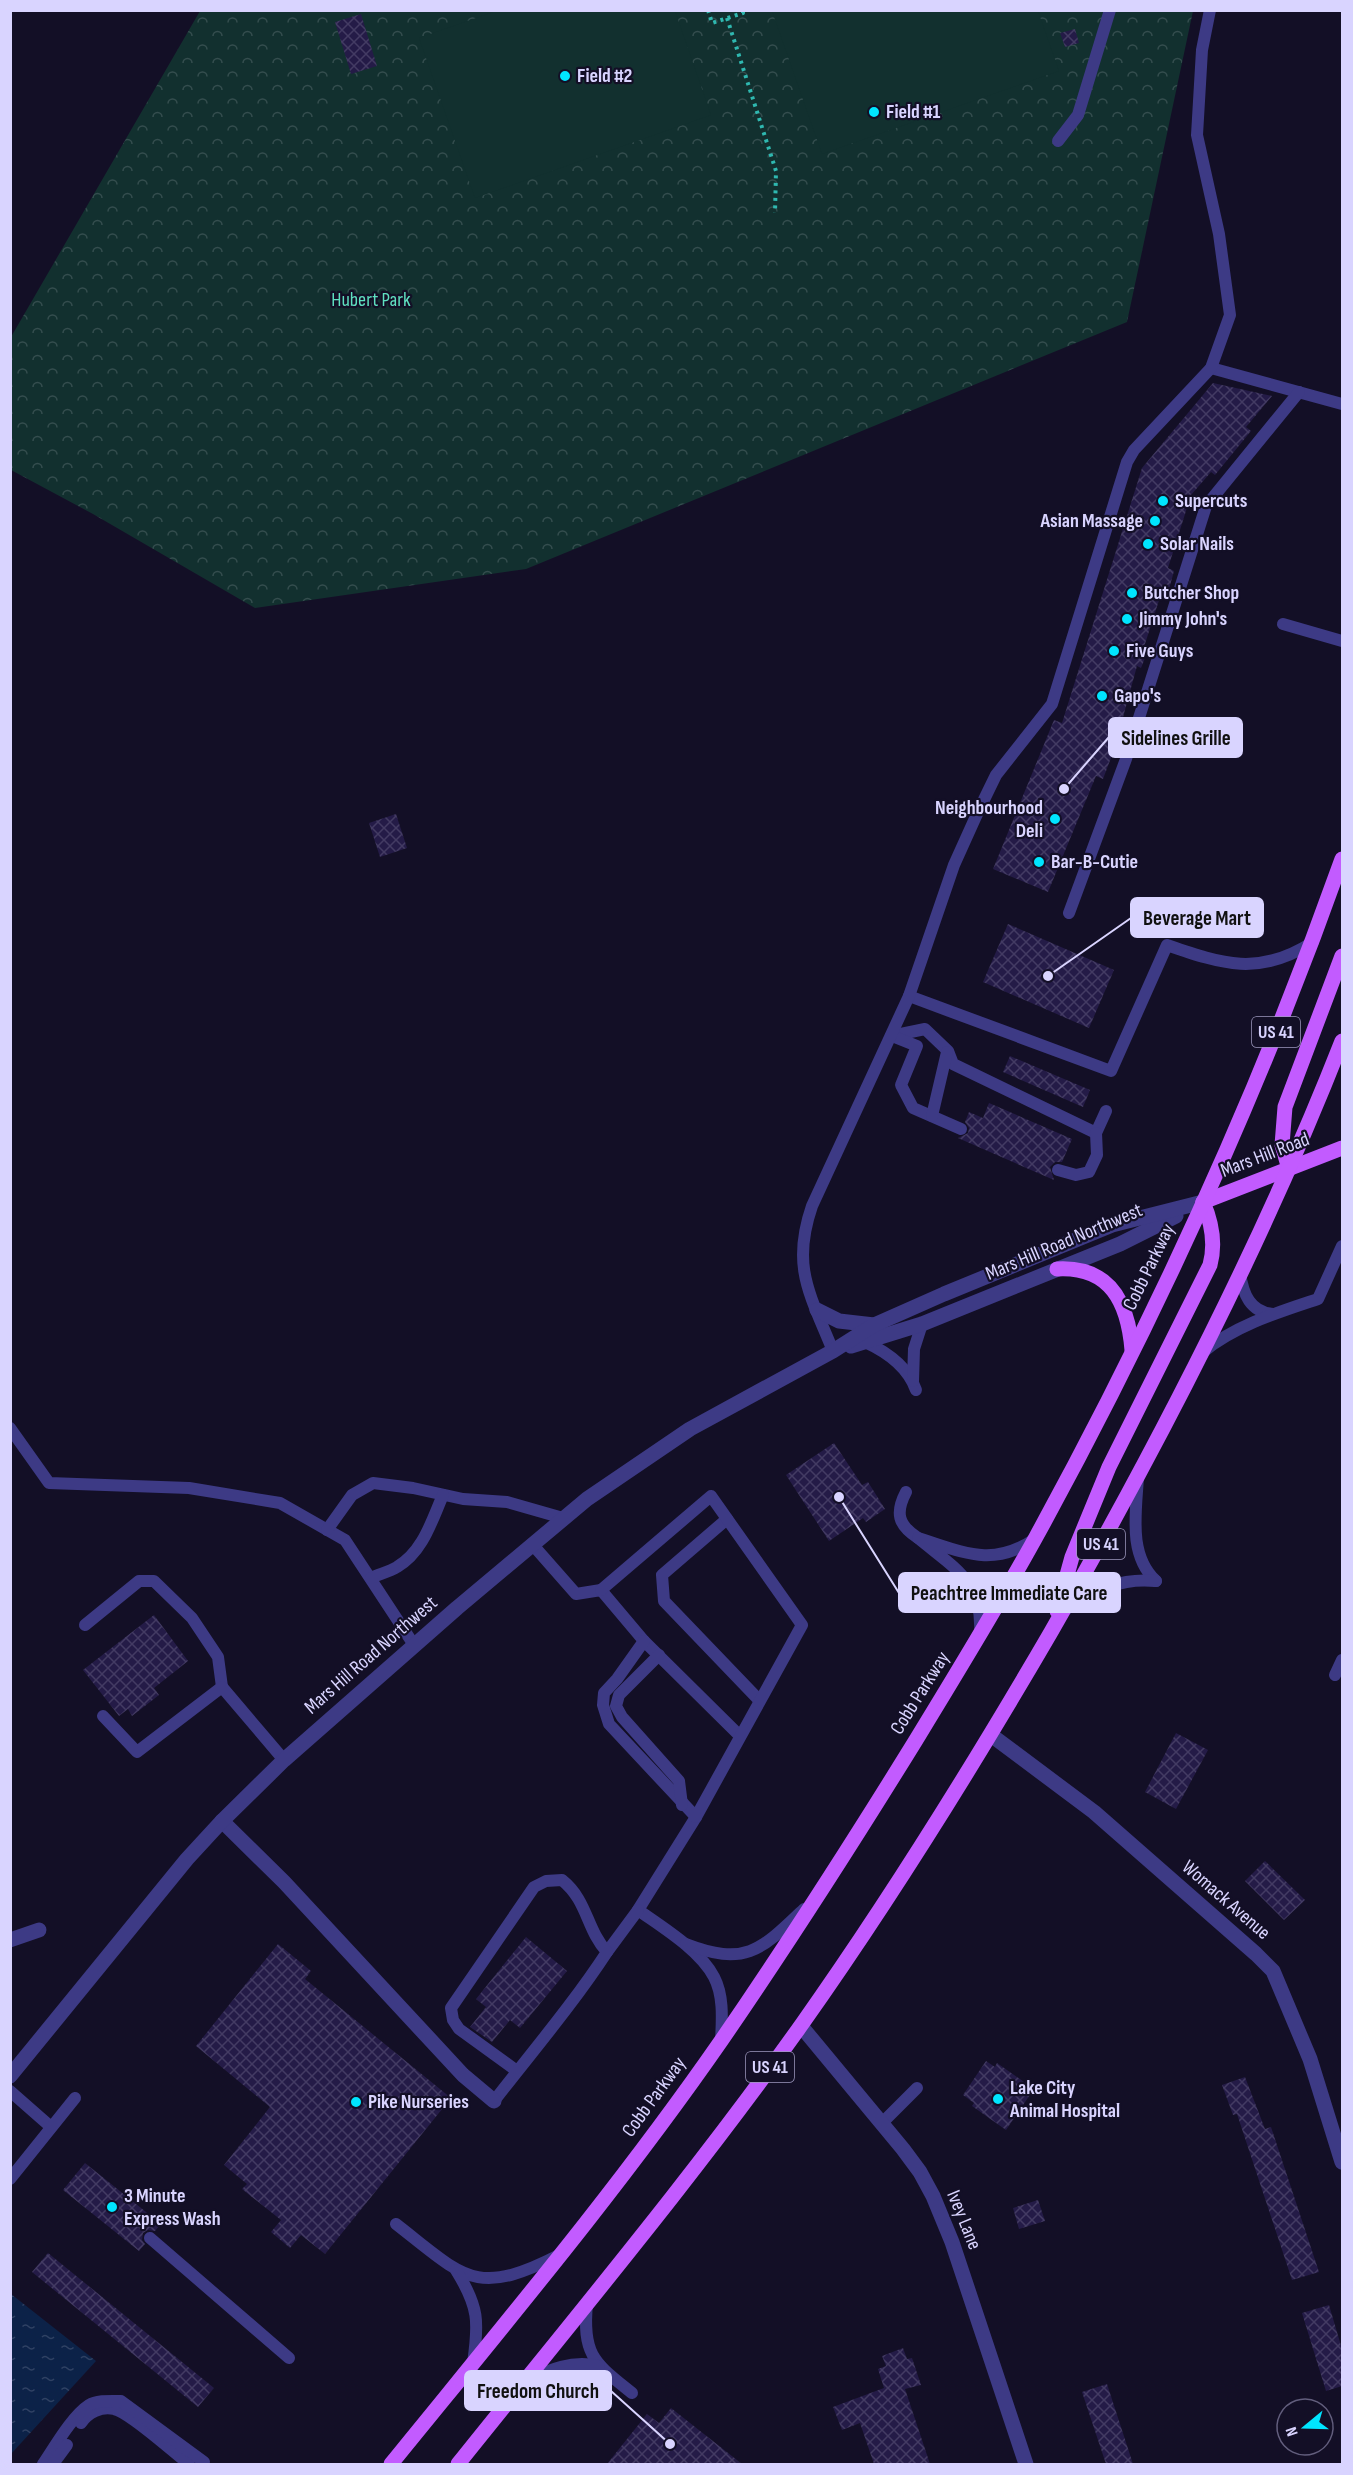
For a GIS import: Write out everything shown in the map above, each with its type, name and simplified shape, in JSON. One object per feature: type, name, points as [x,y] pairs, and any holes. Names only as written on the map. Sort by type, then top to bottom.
[{"type":"main road","name":"Cobb Parkway","points":[[391,2464],[560,2255],[721,2041],[816,1898],[980,1635],[1036,1538],[1132,1351],[1203,1202],[1313,942],[1342,859]]},
{"type":"main road","points":[[1289,1169],[1282,1145],[1285,1107],[1342,957]]},
{"type":"main road","name":"US 41","points":[[458,2464],[705,2154],[801,2026],[914,1857],[991,1735],[1138,1475],[1200,1355],[1289,1169],[1342,1041]]},
{"type":"main road","name":"Mars Hill Road","points":[[1203,1202],[1342,1148]]},
{"type":"main road","points":[[1052,1630],[1072,1557],[1096,1495],[1210,1265],[1213,1254],[1213,1232],[1203,1202]]},
{"type":"main road","points":[[1057,1269],[1081,1270],[1095,1276],[1113,1289],[1125,1309],[1132,1351]]},
{"type":"street","name":"Mars Hill Road Northwest","points":[[833,1351],[922,1324],[1120,1244],[1203,1202]]},
{"type":"street","name":"Mars Hill Road Northwest","points":[[10,2076],[187,1859],[284,1760],[532,1544],[621,1475],[690,1429],[833,1351],[874,1325],[955,1289],[1112,1225],[1203,1202]]},
{"type":"street","points":[[817,1310],[839,1322],[874,1325]]},
{"type":"street","name":"Womack Avenue","points":[[991,1735],[1094,1812],[1257,1954],[1273,1971],[1310,2059],[1342,2162]]},
{"type":"street","points":[[222,1821],[284,1882],[464,2075],[494,2101]]},
{"type":"street","points":[[10,1940],[39,1930]]},
{"type":"street","name":"Ivey Lane","points":[[801,2026],[920,2172],[952,2242],[1026,2464]]},
{"type":"lane","points":[[1058,141],[1078,115],[1110,10]]},
{"type":"lane","points":[[833,1351],[804,1277],[802,1257],[804,1230],[812,1206],[909,996],[954,865],[977,814],[996,775],[1052,704],[1127,462],[1134,450],[1211,368],[1230,315],[1219,234],[1197,135],[1202,50],[1210,10]]},
{"type":"lane","points":[[1211,368],[1342,404]]},
{"type":"lane","points":[[1069,914],[1126,759],[1206,506],[1299,392]]},
{"type":"lane","points":[[1283,624],[1342,641]]},
{"type":"lane","points":[[909,996],[1111,1071],[1167,945],[1216,962],[1233,965],[1273,961],[1313,942]]},
{"type":"lane","points":[[891,1036],[925,1029],[948,1051],[953,1064],[1096,1133]]},
{"type":"lane","points":[[891,1036],[917,1046],[902,1085],[913,1108],[961,1130]]},
{"type":"lane","points":[[932,1116],[948,1051]]},
{"type":"lane","points":[[1058,1170],[1076,1175],[1089,1172],[1097,1155],[1096,1133],[1106,1111]]},
{"type":"lane","points":[[1200,1355],[1223,1338],[1273,1314],[1318,1299],[1342,1246]]},
{"type":"lane","points":[[1240,1273],[1244,1291],[1252,1305],[1266,1313],[1273,1314]]},
{"type":"lane","points":[[865,1342],[890,1356],[915,1386],[914,1349],[922,1324]]},
{"type":"lane","points":[[10,1428],[49,1483],[189,1488],[280,1503],[345,1540],[414,1645]]},
{"type":"lane","points":[[1062,1612],[1106,1587],[1120,1582],[1156,1581],[1146,1572],[1136,1542],[1138,1475]]},
{"type":"lane","points":[[327,1530],[352,1495],[373,1483],[463,1499],[507,1503],[563,1518]]},
{"type":"lane","points":[[906,1492],[901,1502],[900,1517],[907,1530],[956,1569],[972,1587],[980,1605],[980,1635]]},
{"type":"lane","points":[[371,1578],[396,1568],[408,1559],[423,1541],[443,1495]]},
{"type":"lane","points":[[494,2101],[638,1910],[696,1817],[739,1735],[802,1625],[711,1496],[601,1590],[576,1594],[532,1544]]},
{"type":"lane","points":[[728,1519],[662,1575],[664,1601],[759,1700]]},
{"type":"lane","points":[[918,1538],[978,1557],[1003,1554],[1036,1538]]},
{"type":"lane","points":[[85,1625],[139,1581],[154,1581],[192,1618],[218,1657],[222,1687],[284,1760]]},
{"type":"lane","points":[[601,1590],[644,1641],[739,1735]]},
{"type":"lane","points":[[644,1641],[604,1693],[603,1705],[609,1724],[682,1805],[696,1817]]},
{"type":"lane","points":[[659,1655],[619,1695],[616,1706],[622,1717],[679,1781],[682,1805]]},
{"type":"lane","points":[[1335,1675],[1342,1660]]},
{"type":"lane","points":[[103,1716],[137,1752],[222,1687]]},
{"type":"lane","points":[[517,2071],[459,2029],[451,2008],[534,1887],[546,1881],[562,1880],[575,1890],[583,1904],[597,1941],[607,1952]]},
{"type":"lane","points":[[685,1944],[729,1956],[749,1953],[771,1941],[816,1898]]},
{"type":"lane","points":[[638,1910],[685,1944],[713,1976],[719,1993],[722,2014],[721,2041]]},
{"type":"lane","points":[[882,2123],[917,2088]]},
{"type":"lane","points":[[10,2091],[51,2127]]},
{"type":"lane","points":[[10,2180],[75,2098]]},
{"type":"lane","points":[[396,2224],[456,2271],[467,2287],[478,2325],[473,2363]]},
{"type":"lane","points":[[150,2238],[289,2358]]},
{"type":"lane","points":[[456,2271],[487,2279],[502,2278],[528,2271],[560,2255]]},
{"type":"lane","points":[[587,2304],[587,2339],[590,2351],[599,2366],[632,2393]]},
{"type":"lane","points":[[525,2382],[550,2370],[571,2364],[599,2366]]},
{"type":"lane","points":[[43,2464],[78,2414],[90,2404],[109,2401],[121,2401],[204,2462]]},
{"type":"lane","points":[[53,2464],[84,2419],[99,2410],[113,2409],[127,2416],[189,2464]]},
{"type":"path","points":[[708,10],[712,23],[743,13],[743,10]]},
{"type":"path","points":[[727,18],[776,171],[775,213]]},
{"type":"green space","name":"Hubert Park","points":[[200,11],[1193,11],[1127,322],[526,569],[255,608],[93,514],[11,470],[11,337]]},
{"type":"green space","name":"Field #2","points":[[496,11],[675,11],[711,115],[475,198],[419,38]]},
{"type":"green space","name":"Field #1","points":[[772,11],[1038,11],[1059,71],[822,154]]},
{"type":"water","points":[[11,2294],[96,2361],[10,2454]]},
{"type":"building","points":[[361,14],[377,66],[351,74],[335,22]]},
{"type":"building","points":[[1075,29],[1079,43],[1065,47],[1060,33]]},
{"type":"building","points":[[1213,383],[1272,396],[1246,427],[1251,431],[1215,475],[1211,472],[1191,495],[1168,568],[1174,571],[1168,593],[1162,591],[1144,647],[1149,648],[1141,668],[1137,666],[1114,750],[1103,779],[1096,776],[1048,892],[993,869],[1054,720],[1062,723],[1142,468]]},
{"type":"building","points":[[396,814],[407,848],[380,857],[369,823]]},
{"type":"building","points":[[1008,924],[1114,970],[1089,1028],[983,982]]},
{"type":"building","points":[[1010,1056],[1090,1090],[1083,1107],[1003,1072]]},
{"type":"building","points":[[989,1103],[1072,1139],[1062,1162],[1055,1162],[1050,1167],[1054,1180],[958,1138],[968,1133],[969,1128],[965,1122],[969,1112],[983,1118]]},
{"type":"building","points":[[834,1443],[862,1485],[868,1482],[885,1509],[866,1522],[863,1518],[829,1541],[786,1475]]},
{"type":"building","points":[[154,1615],[188,1661],[154,1688],[159,1695],[132,1716],[128,1709],[119,1716],[83,1670]]},
{"type":"building","points":[[1176,1733],[1208,1750],[1176,1809],[1145,1792]]},
{"type":"building","points":[[1265,1861],[1305,1900],[1284,1920],[1245,1881]]},
{"type":"building","points":[[526,1937],[567,1971],[520,2028],[510,2020],[492,2042],[470,2027],[486,2007],[476,1999]]},
{"type":"building","name":"Pike Nurseries","points":[[278,1944],[311,1971],[305,1979],[451,2098],[325,2254],[301,2235],[290,2248],[271,2232],[281,2220],[242,2189],[247,2184],[224,2165],[270,2107],[196,2046]]},
{"type":"building","name":"Lake City Animal Hospital","points":[[986,2061],[995,2067],[997,2063],[1034,2089],[1006,2130],[972,2106],[974,2103],[963,2095]]},
{"type":"building","points":[[1245,2077],[1265,2129],[1271,2127],[1319,2272],[1292,2280],[1237,2114],[1233,2115],[1222,2085]]},
{"type":"building","name":"3 Minute Express Wash","points":[[85,2163],[161,2224],[155,2231],[148,2230],[143,2233],[142,2240],[145,2244],[139,2251],[63,2190]]},
{"type":"building","points":[[1038,2200],[1045,2221],[1019,2229],[1013,2208]]},
{"type":"building","points":[[48,2253],[214,2388],[198,2407],[32,2272]]},
{"type":"building","points":[[1329,2305],[1342,2349],[1342,2386],[1326,2391],[1302,2313]]},
{"type":"building","points":[[903,2348],[907,2359],[912,2358],[921,2385],[905,2389],[930,2464],[874,2464],[860,2423],[842,2430],[833,2407],[884,2388],[878,2369],[886,2366],[882,2356]]},
{"type":"building","points":[[1107,2384],[1133,2464],[1106,2464],[1082,2392]]},
{"type":"building","points":[[671,2408],[742,2464],[607,2464],[647,2414],[659,2423]]},
{"type":"place","name":"Field #2","points":[[565,76]]},
{"type":"place","name":"Field #1","points":[[874,112]]},
{"type":"place","name":"Supercuts","points":[[1163,501]]},
{"type":"place","name":"Asian Massage","points":[[1155,521]]},
{"type":"place","name":"Solar Nails","points":[[1148,544]]},
{"type":"place","name":"Butcher Shop","points":[[1132,593]]},
{"type":"place","name":"Jimmy John's","points":[[1127,619]]},
{"type":"place","name":"Five Guys","points":[[1114,651]]},
{"type":"place","name":"Gapo's","points":[[1102,696]]},
{"type":"place","name":"Sidelines Grille","points":[[1064,789]]},
{"type":"place","name":"Neighbourhood Deli","points":[[1055,819]]},
{"type":"place","name":"Bar-B-Cutie","points":[[1039,862]]},
{"type":"place","name":"Beverage Mart","points":[[1048,976]]},
{"type":"place","name":"Peachtree Immediate Care","points":[[839,1497]]},
{"type":"place","name":"Lake City Animal Hospital","points":[[998,2099]]},
{"type":"place","name":"Pike Nurseries","points":[[356,2102]]},
{"type":"place","name":"3 Minute Express Wash","points":[[112,2207]]},
{"type":"place","name":"Freedom Church","points":[[670,2444]]}]
